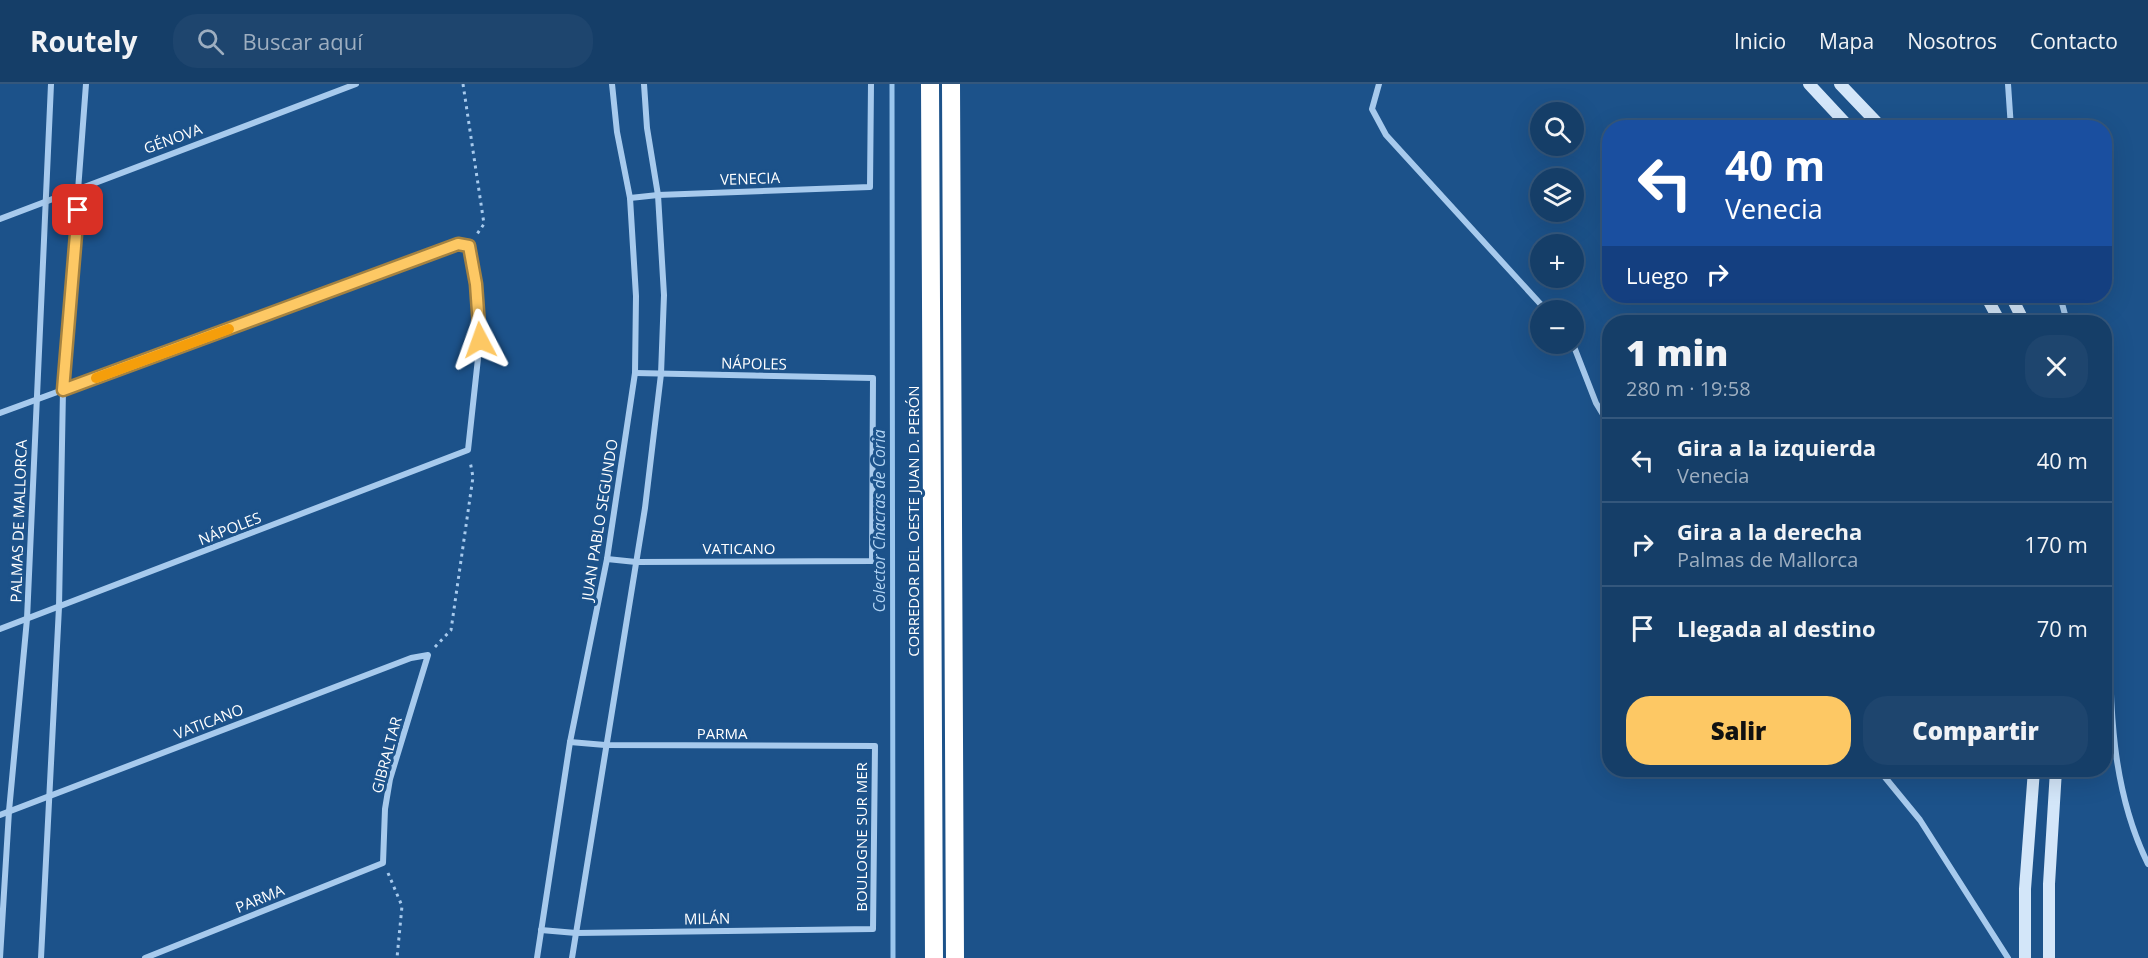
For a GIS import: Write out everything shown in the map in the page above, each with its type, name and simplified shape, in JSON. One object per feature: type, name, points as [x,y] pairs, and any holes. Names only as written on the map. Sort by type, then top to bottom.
[{"type":"highway","name":"CORREDOR DEL OESTE JUAN D. PERÓN","points":[[930,84],[934,958]]},
{"type":"highway","points":[[951,84],[956,958]]},
{"type":"main road","points":[[1809,84],[1843,120]]},
{"type":"main road","points":[[1840,84],[1874,120]]},
{"type":"main road","points":[[2025,958],[2025,889],[2033,777]]},
{"type":"main road","points":[[2049,958],[2048,892],[2056,777]]},
{"type":"street","name":"PALMAS DE MALLORCA","points":[[0,958],[9,811],[27,619],[36,400],[48,200],[51,84]]},
{"type":"street","points":[[41,958],[59,607],[63,390],[86,84]]},
{"type":"street","name":"GÉNOVA","points":[[0,219],[356,84]]},
{"type":"street","name":"JUAN PABLO SEGUNDO","points":[[537,958],[570,742],[607,559],[635,373],[636,296],[630,198],[617,132],[612,84]]},
{"type":"street","points":[[572,958],[636,562],[661,374],[664,296],[658,195],[647,128],[644,84]]},
{"type":"street","name":"VENECIA","points":[[630,198],[870,187],[871,84]]},
{"type":"street","points":[[1378,84],[1372,109],[1386,135],[1537,300]]},
{"type":"street","points":[[2008,84],[2010,120]]},
{"type":"street","points":[[0,413],[458,244],[469,246],[476,284],[480,340],[468,450]]},
{"type":"street","points":[[1578,354],[1602,413]]},
{"type":"street","name":"NÁPOLES","points":[[635,373],[873,378],[872,561]]},
{"type":"street","name":"NÁPOLES","points":[[0,629],[468,450]]},
{"type":"street","name":"VATICANO","points":[[607,559],[636,562],[872,561]]},
{"type":"street","name":"VATICANO","points":[[0,814],[411,658],[428,655]]},
{"type":"street","name":"GIBRALTAR","points":[[383,863],[385,809],[390,779],[428,655]]},
{"type":"street","points":[[2112,726],[2114,752],[2123,798],[2137,842],[2148,864]]},
{"type":"street","name":"PARMA","points":[[570,742],[605,745],[874,746]]},
{"type":"street","name":"BOULOGNE SUR MER","points":[[873,929],[874,746]]},
{"type":"street","points":[[1885,777],[1920,820],[2008,958]]},
{"type":"street","name":"PARMA","points":[[145,958],[383,863]]},
{"type":"street","name":"MILÁN","points":[[541,930],[576,933],[873,929]]},
{"type":"path","points":[[463,84],[484,224],[469,246]]},
{"type":"path","points":[[428,655],[451,630],[474,477],[468,450]]},
{"type":"path","points":[[383,863],[402,906],[397,958]]},
{"type":"waterway","name":"Colector Chacras de Coria","points":[[892,84],[893,958]]},
{"type":"slow traffic","points":[[96,378],[229,329]]},
{"type":"route","points":[[78,210],[63,390],[458,244],[469,246],[476,284],[480,340]]}]
